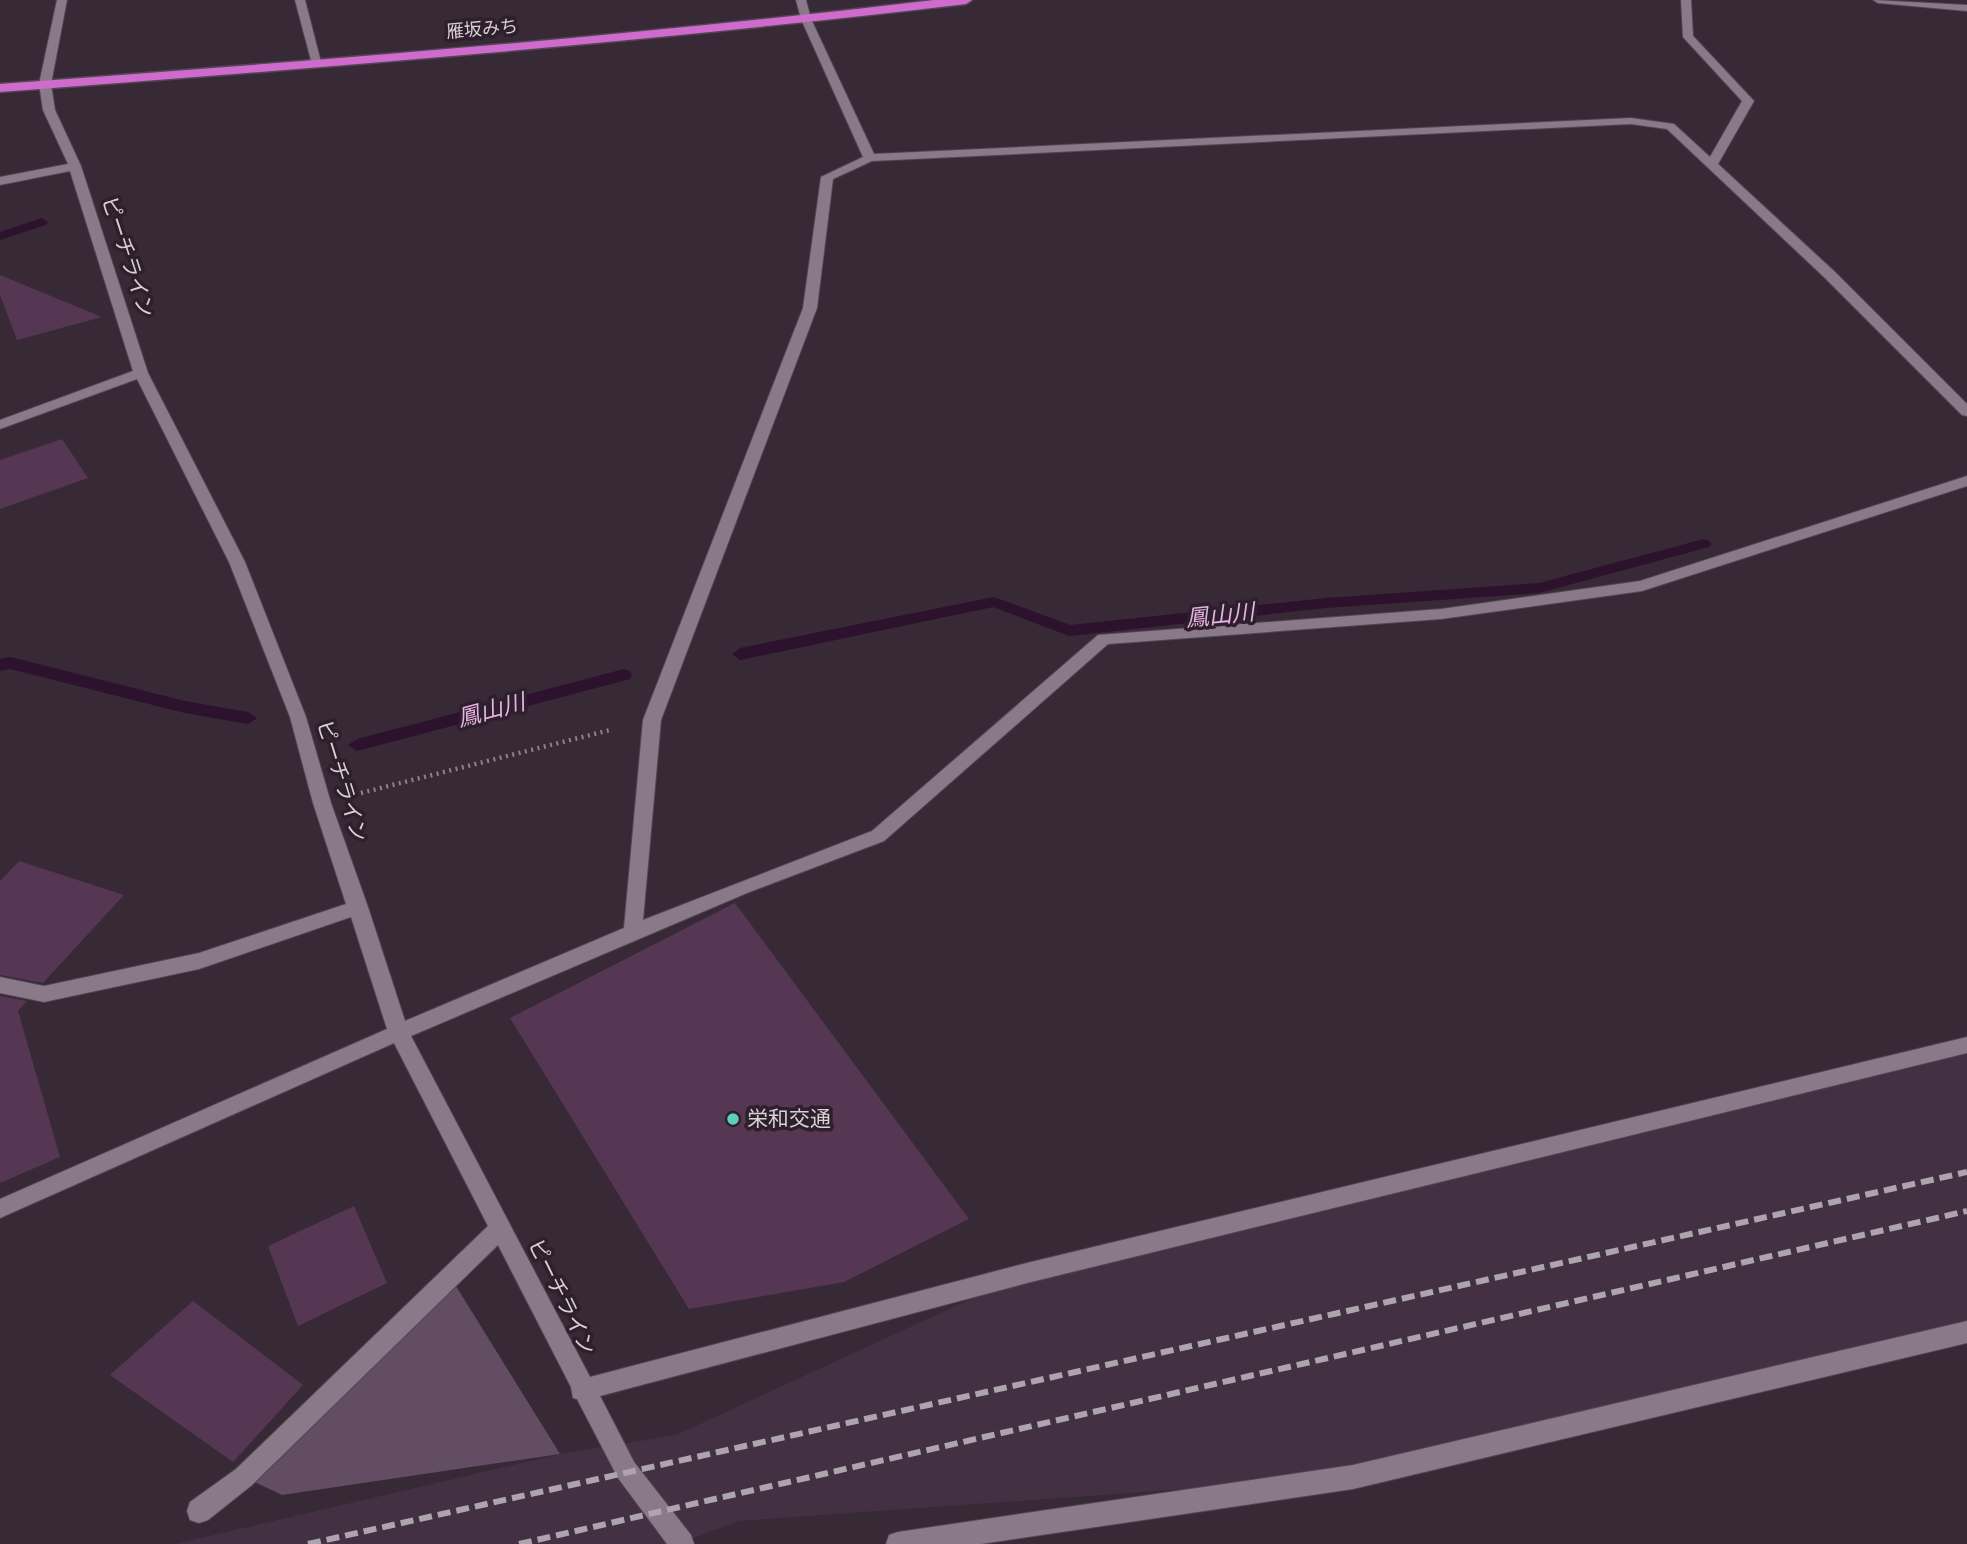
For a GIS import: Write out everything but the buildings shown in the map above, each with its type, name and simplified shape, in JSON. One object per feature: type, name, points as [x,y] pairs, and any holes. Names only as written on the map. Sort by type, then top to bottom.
[{"type":"highway","name":"雁坂みち","points":[[0,88],[318,64],[806,19],[966,0]]},
{"type":"street","name":"ピーチライン","points":[[62,0],[45,84],[49,110],[75,166],[141,373],[237,562],[298,717],[322,803],[359,907],[398,1031],[502,1227],[582,1390],[626,1470],[682,1544]]},
{"type":"street","points":[[300,0],[318,64]]},
{"type":"street","points":[[801,0],[806,19],[870,158]]},
{"type":"street","points":[[1686,0],[1688,37],[1748,101],[1712,164]]},
{"type":"street","points":[[1878,0],[1967,8]]},
{"type":"street","points":[[633,931],[652,720],[810,308],[827,177],[870,158],[1630,121],[1670,126],[1967,412]]},
{"type":"street","points":[[0,181],[75,166]]},
{"type":"street","points":[[0,425],[141,373]]},
{"type":"street","points":[[0,1209],[398,1031],[633,931],[878,836],[1104,639],[1441,614],[1642,586],[1967,481]]},
{"type":"street","points":[[0,985],[44,994],[199,961],[359,907]]},
{"type":"street","points":[[582,1390],[1027,1273],[1967,1045]]},
{"type":"street","points":[[199,1511],[254,1468],[502,1227]]},
{"type":"street","points":[[898,1544],[1353,1477],[1967,1332]]},
{"type":"path","points":[[322,803],[652,720]]},
{"type":"shaded area","points":[[1967,1045],[1967,1332],[1353,1477],[739,1521],[678,1544],[175,1544],[560,1454],[676,1435],[1027,1273]]},
{"type":"shaded area","points":[[451,1278],[560,1454],[282,1495],[244,1477]]},
{"type":"waterway","points":[[0,236],[42,222]]},
{"type":"waterway","name":"鳳山川","points":[[740,654],[994,602],[1069,631],[1326,603],[1539,588],[1704,544]]},
{"type":"waterway","name":"鳳山川","points":[[0,665],[10,663],[185,707],[248,718]]},
{"type":"waterway","name":"鳳山川","points":[[357,745],[624,675]]},
{"type":"railway","points":[[308,1544],[1967,1172]]},
{"type":"railway","points":[[519,1544],[1967,1211]]},
{"type":"place","name":"栄和交通","points":[[733,1119]]}]
